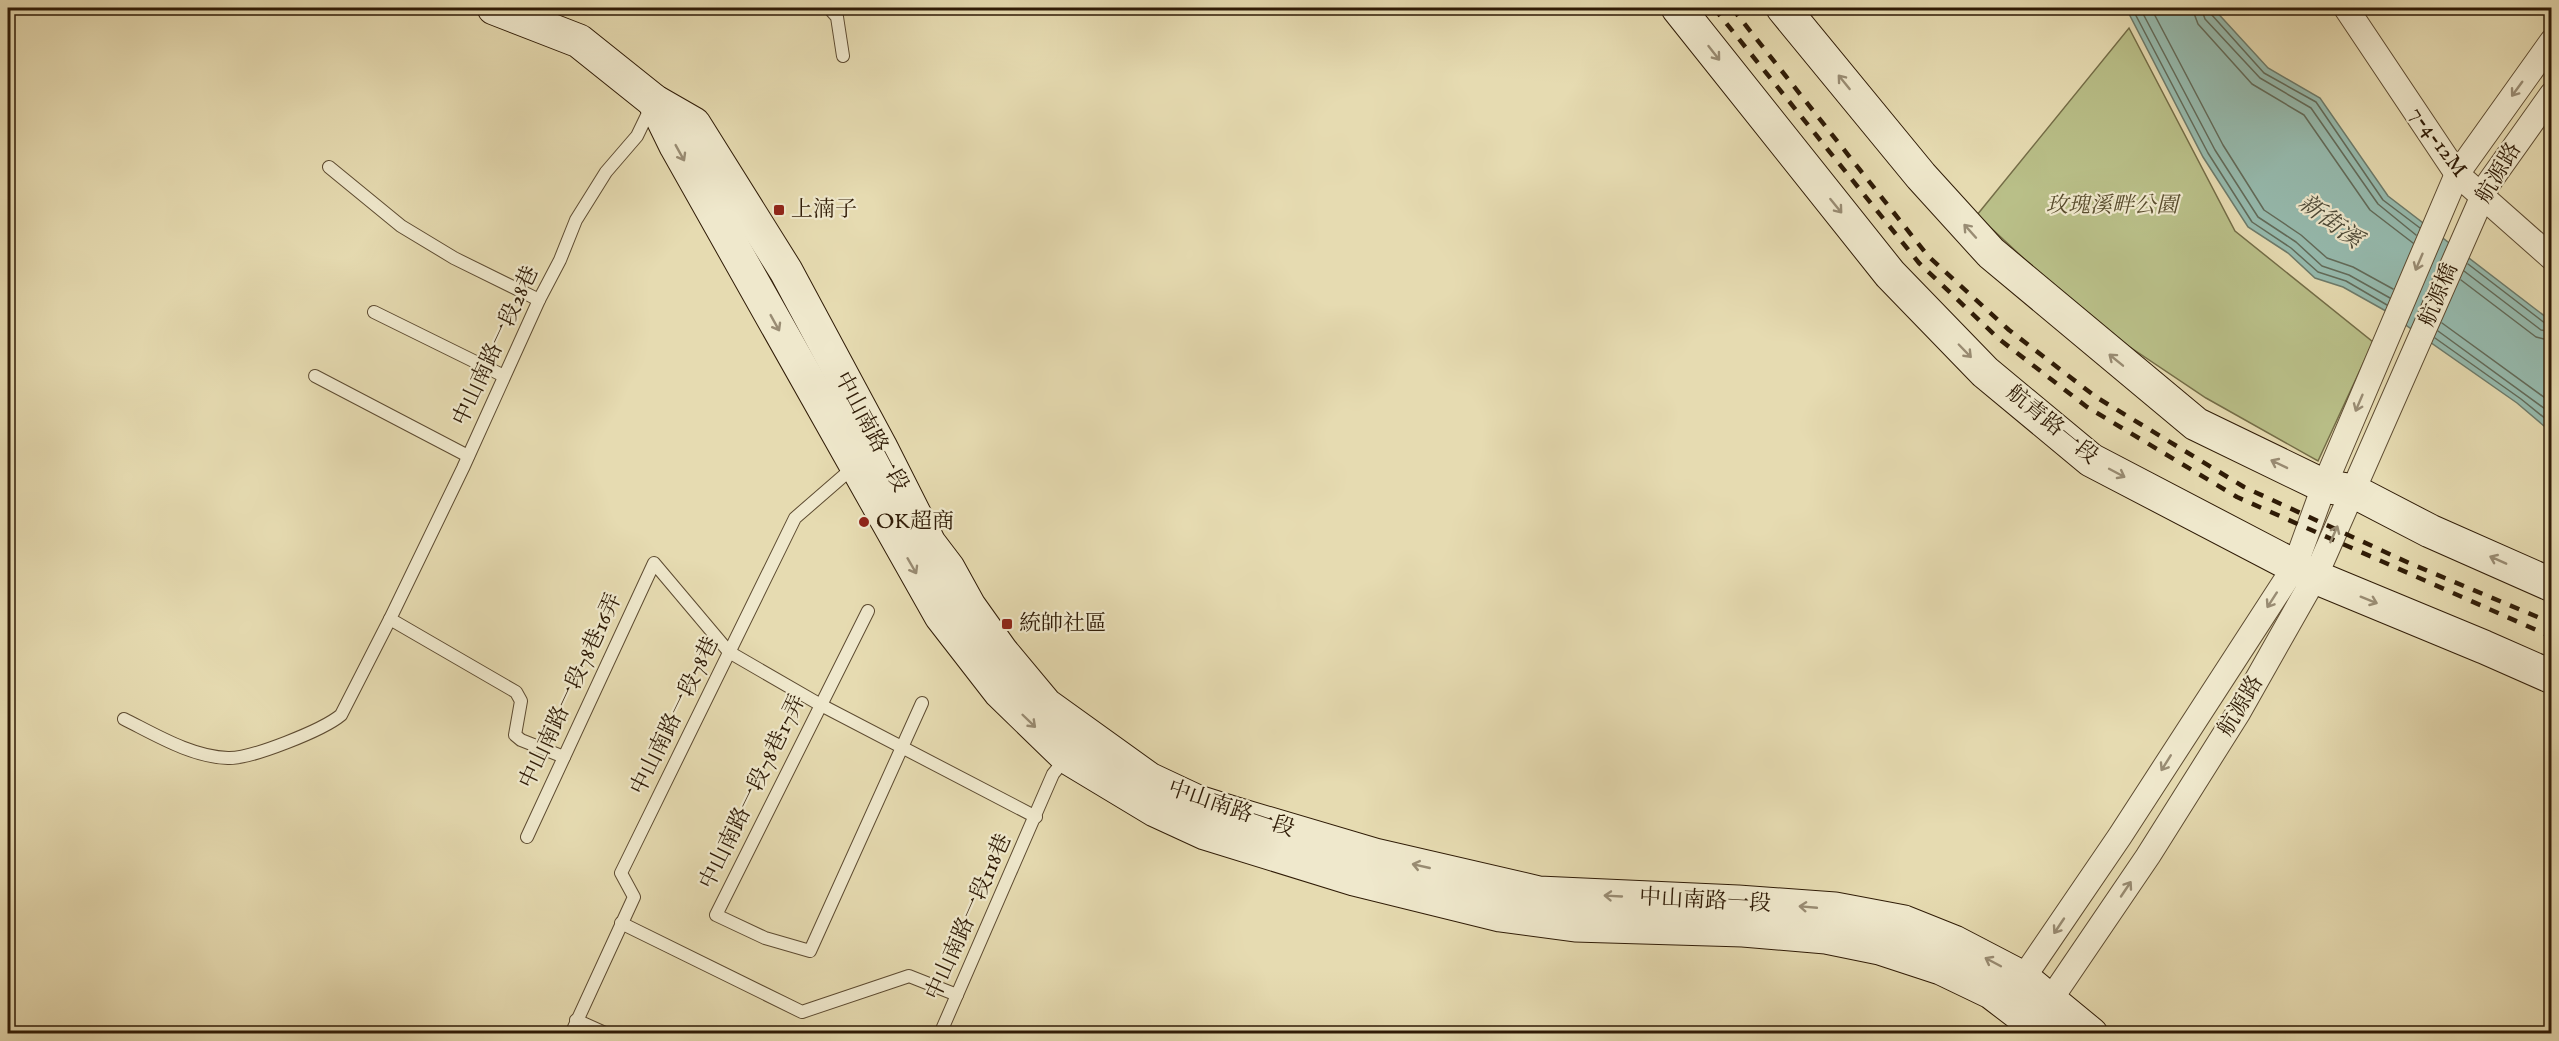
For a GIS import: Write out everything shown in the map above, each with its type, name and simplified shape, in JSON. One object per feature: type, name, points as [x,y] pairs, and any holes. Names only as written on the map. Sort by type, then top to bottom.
[{"type":"street","name":"中山南路一段","points":[[494,8],[579,41],[654,100],[676,146],[867,456],[940,616],[1000,692],[1075,746],[1155,810],[1205,833],[1354,879],[1500,915],[1575,925],[1743,930],[1827,937],[1880,948],[1941,968],[1990,992],[2014,991],[2044,1019],[2091,1034]]},
{"type":"street","name":"航青路一段","points":[[1678,8],[1890,274],[1985,372],[2091,460],[2305,572],[2552,677]]},
{"type":"street","points":[[1783,8],[1921,176],[1991,253],[2196,424],[2552,585]]},
{"type":"street","name":"7-4-12M","points":[[2346,8],[2457,174],[2484,195],[2552,258]]},
{"type":"street","name":"航源路","points":[[2443,208],[2457,174],[2552,41]]},
{"type":"street","name":"航源路","points":[[2469,224],[2488,184],[2552,94]]},
{"type":"street","name":"航源橋","points":[[2382,349],[2443,208]]},
{"type":"street","name":"航源橋","points":[[2409,366],[2469,224]]},
{"type":"street","name":"航源路","points":[[2044,1019],[2238,713],[2305,572],[2339,488],[2382,349]]},
{"type":"street","name":"航源路","points":[[2339,488],[2409,366]]},
{"type":"street","name":"航源路","points":[[2014,991],[2305,572]]},
{"type":"lane","points":[[829,8],[837,17],[843,56]]},
{"type":"lane","name":"中山南路一段28巷","points":[[124,719],[170,741],[204,753],[230,758],[286,742],[327,726],[341,716],[468,456],[539,300],[560,260],[576,220],[606,172],[637,136],[654,100]]},
{"type":"lane","points":[[329,167],[401,226],[454,258],[539,300]]},
{"type":"lane","points":[[374,312],[504,376]]},
{"type":"lane","points":[[315,376],[468,456]]},
{"type":"lane","name":"中山南路一段78巷","points":[[571,1034],[633,897],[621,873],[795,518],[867,456]]},
{"type":"lane","name":"中山南路一段78巷16弄","points":[[527,837],[654,563],[729,652]]},
{"type":"lane","name":"中山南路一段78巷17弄","points":[[868,611],[819,704],[716,915],[765,938],[810,951],[922,703]]},
{"type":"lane","points":[[390,619],[516,692],[521,700],[515,735],[520,740],[564,757]]},
{"type":"lane","points":[[729,652],[819,704],[1036,817]]},
{"type":"lane","name":"中山南路一段118巷","points":[[940,1034],[1053,774],[1075,746]]},
{"type":"lane","points":[[621,923],[802,1012],[909,976],[957,995]]},
{"type":"lane","points":[[576,1020],[607,1034]]},
{"type":"green space","name":"玫瑰溪畔公園","points":[[2129,28],[2235,231],[2373,342],[2318,461],[2206,398],[2091,321],[1977,215]]},
{"type":"water","name":"新街溪","points":[[2126,8],[2213,8],[2268,68],[2320,98],[2388,196],[2551,321],[2551,432],[2517,403],[2384,310],[2343,287],[2315,278],[2288,253],[2248,227],[2203,157]]},
{"type":"railway","points":[[1714,8],[1919,263],[1999,339],[2087,407],[2237,497],[2552,637]]},
{"type":"railway","points":[[1732,8],[1928,256],[2009,330],[2096,397],[2244,487],[2409,563],[2552,623]]},
{"type":"place","name":"上湳子","points":[[779,210]]},
{"type":"place","name":"OK超商","points":[[864,522]]},
{"type":"place","name":"統帥社區","points":[[1007,624]]}]
